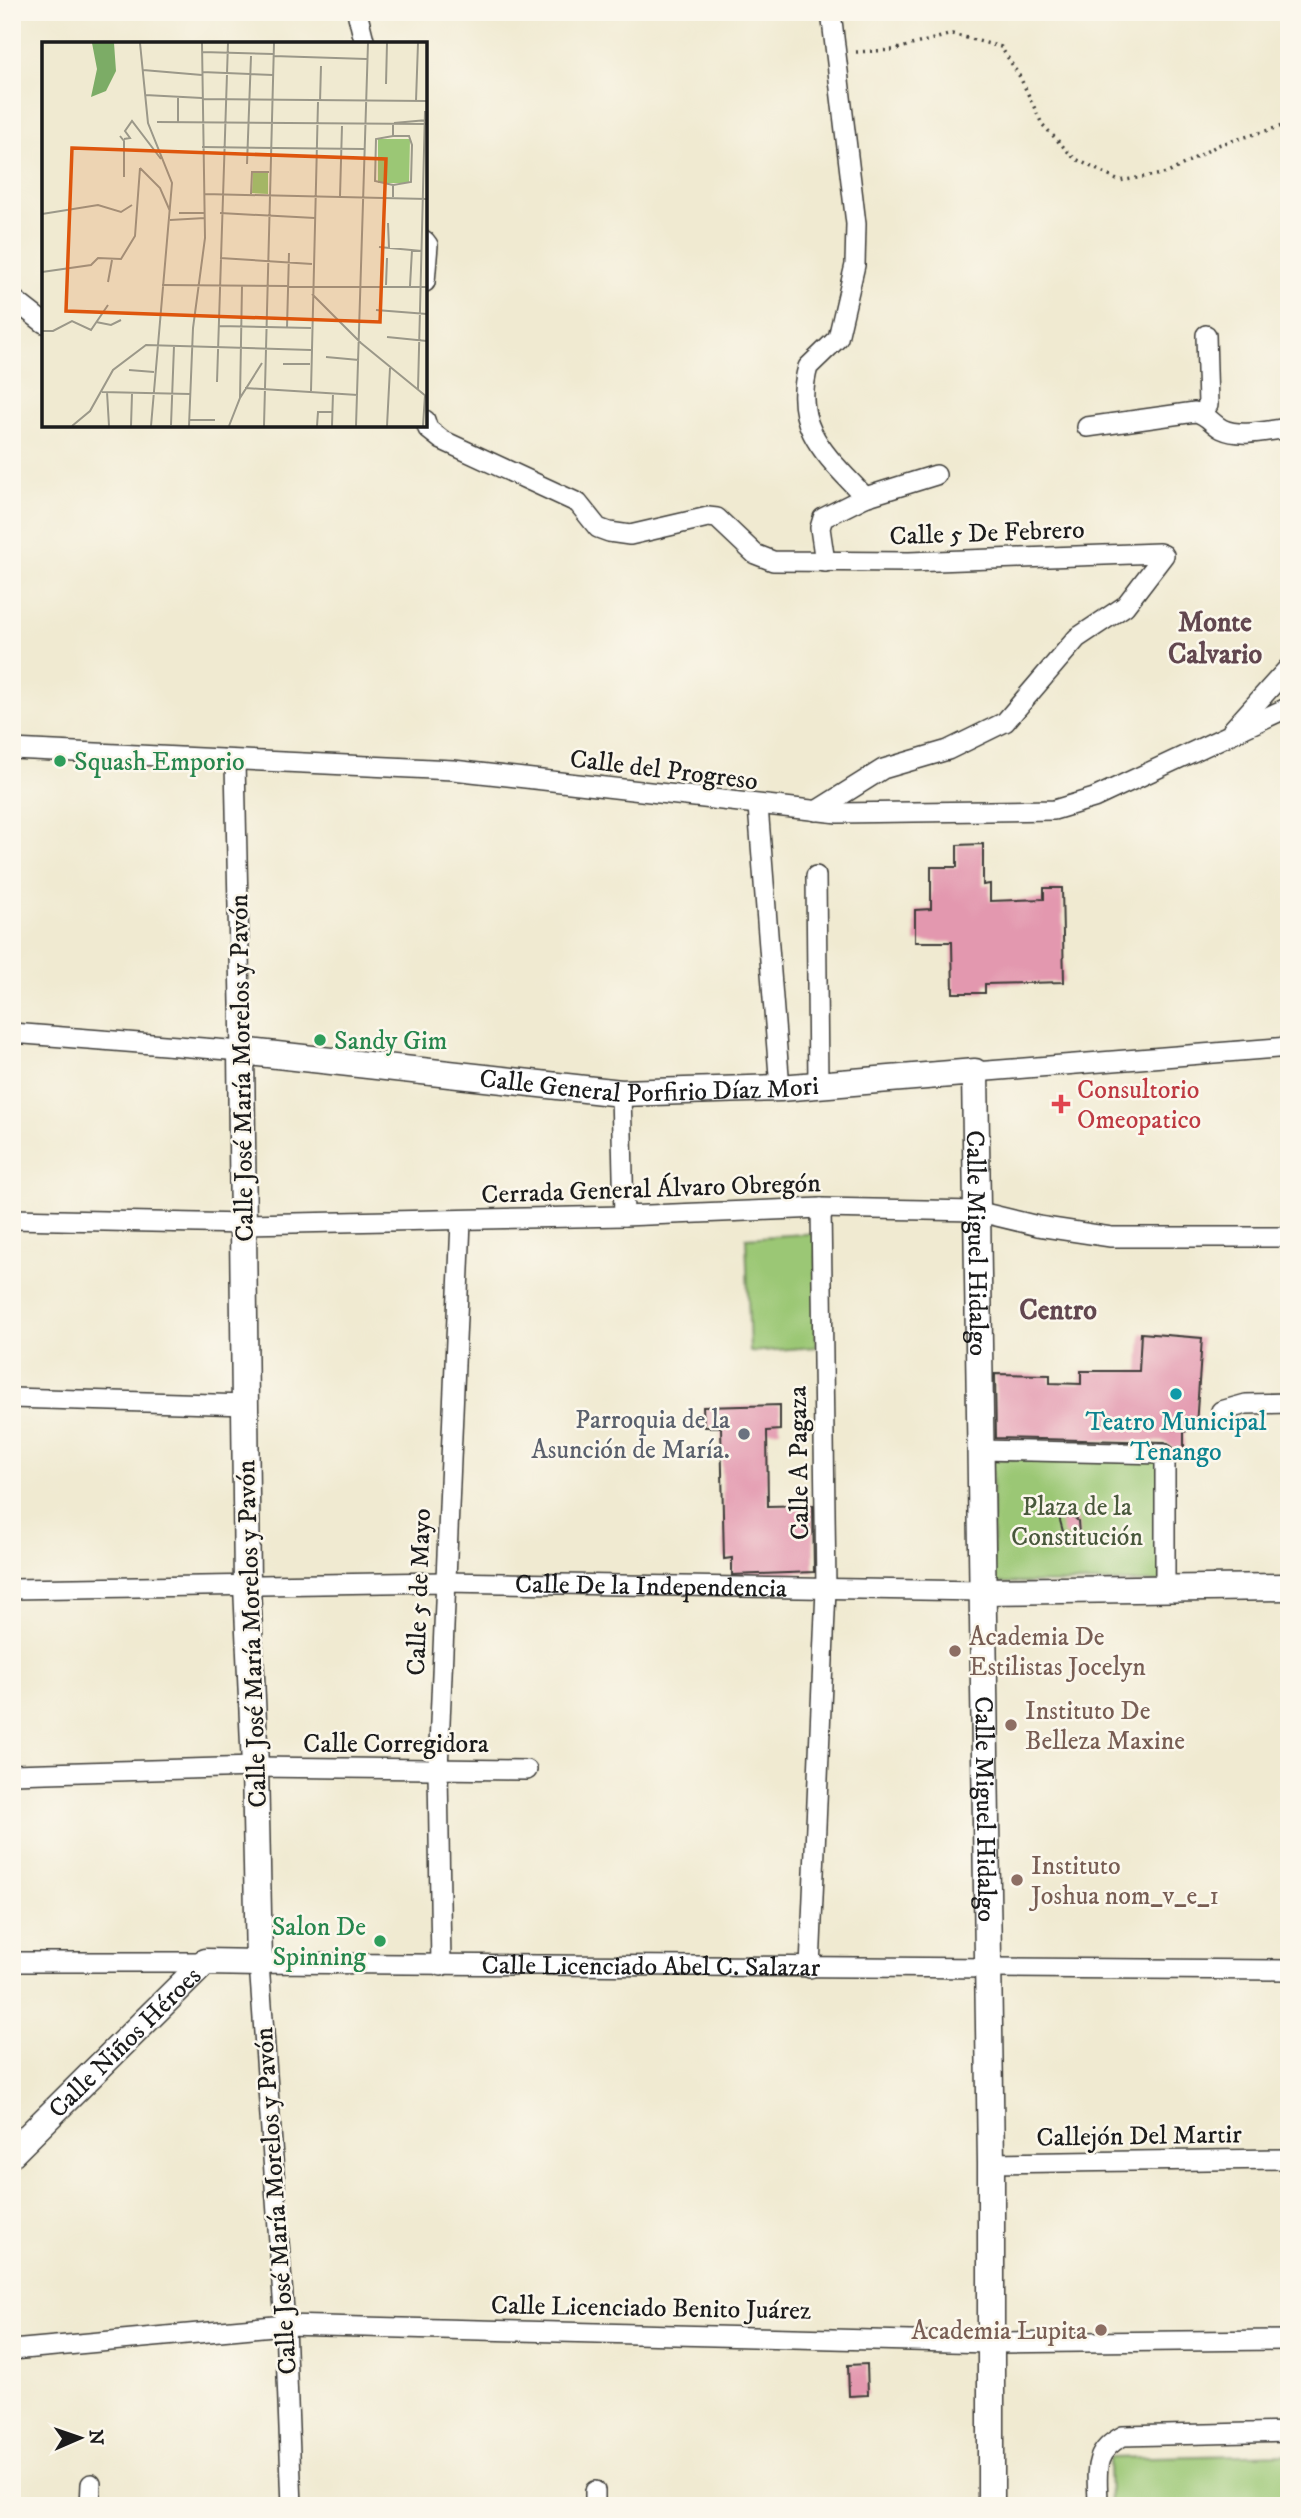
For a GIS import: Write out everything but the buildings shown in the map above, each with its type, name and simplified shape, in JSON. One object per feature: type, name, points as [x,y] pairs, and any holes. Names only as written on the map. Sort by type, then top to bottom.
[{"type":"street","points":[[357,12],[364,42]]},
{"type":"street","points":[[831,12],[856,223],[855,265],[838,338],[808,367],[804,416],[821,448],[865,497]]},
{"type":"street","points":[[12,298],[42,321]]},
{"type":"street","points":[[1203,413],[1208,405],[1206,335]]},
{"type":"street","points":[[1087,427],[1178,413],[1203,413],[1219,428],[1231,432],[1289,428]]},
{"type":"street","name":"Calle 5 De Febrero","points":[[427,426],[442,440],[578,503],[598,528],[630,536],[708,517],[723,523],[761,558],[793,563],[909,562],[1159,553],[1164,555],[1125,606],[1077,638],[1005,722],[948,750],[883,769],[816,811]]},
{"type":"street","points":[[825,562],[820,528],[823,518],[865,497],[936,475]]},
{"type":"street","points":[[1231,733],[1289,667]]},
{"type":"street","name":"Calle del Progreso","points":[[12,749],[235,762],[453,770],[758,806],[854,814],[1054,810],[1094,798],[1289,707]]},
{"type":"street","name":"Calle José María Morelos y Pavón","points":[[235,762],[245,1224],[247,1586],[255,1767],[259,1963],[285,2325],[292,2506]]},
{"type":"street","points":[[758,806],[780,1088]]},
{"type":"street","points":[[816,876],[818,1085]]},
{"type":"street","name":"Calle General Porfirio Díaz Mori","points":[[12,1033],[241,1051],[621,1093],[780,1088],[1289,1047]]},
{"type":"street","name":"Calle Miguel Hidalgo","points":[[975,1072],[991,2163],[991,2506]]},
{"type":"street","points":[[621,1093],[624,1216]]},
{"type":"street","name":"Cerrada General Álvaro Obregón","points":[[12,1219],[245,1224],[461,1221],[821,1208],[976,1211],[1038,1226],[1111,1237],[1289,1237]]},
{"type":"street","name":"Calle A Pagaza","points":[[810,1968],[825,1590],[821,1208]]},
{"type":"street","name":"Calle 5 de Mayo","points":[[441,1966],[438,1770],[443,1582],[461,1221]]},
{"type":"street","points":[[12,1398],[246,1405]]},
{"type":"street","points":[[1221,1411],[1247,1404],[1289,1403]]},
{"type":"street","points":[[981,1450],[1165,1454],[1165,1588]]},
{"type":"street","name":"Calle De la Independencia","points":[[12,1589],[443,1582],[981,1591],[1289,1587]]},
{"type":"street","name":"Calle Corregidora","points":[[12,1774],[255,1767],[527,1770]]},
{"type":"street","name":"Calle Licenciado Abel C. Salazar","points":[[12,1962],[1289,1970]]},
{"type":"street","name":"Calle Niños Héroes","points":[[12,2153],[205,1962]]},
{"type":"street","name":"Callejón Del Martir","points":[[991,2163],[1289,2159]]},
{"type":"street","name":"Calle Licenciado Benito Juárez","points":[[12,2350],[285,2325],[989,2343],[1289,2340]]},
{"type":"street","points":[[1098,2506],[1098,2457],[1102,2449],[1124,2436],[1289,2432]]},
{"type":"street","points":[[90,2506],[91,2484]]},
{"type":"path","points":[[836,53],[893,50],[953,34],[1001,47],[1020,77],[1042,124],[1074,158],[1119,181],[1168,173],[1218,145],[1289,124]]},
{"type":"green space","points":[[817,1233],[816,1347],[750,1352],[746,1238]]},
{"type":"green space","name":"Plaza de la Constitución","points":[[1161,1458],[1161,1582],[993,1583],[992,1459]]},
{"type":"green space","points":[[1289,2454],[1289,2506],[1110,2506],[1109,2458]]},
{"type":"place","name":"Squash Emporio","points":[[60,761]]},
{"type":"place","name":"Sandy Gim","points":[[320,1040]]},
{"type":"place","name":"Consultorio Omeopatico","points":[[1061,1104]]},
{"type":"place","name":"Teatro Municipal Tenango","points":[[1176,1394]]},
{"type":"place","name":"Parroquia de la Asunción de María.","points":[[744,1434]]},
{"type":"place","name":"Academia De Estilistas Jocelyn","points":[[955,1651]]},
{"type":"place","name":"Instituto De Belleza Maxine","points":[[1011,1725]]},
{"type":"place","name":"Instituto Joshua nom_v_e_1","points":[[1017,1880]]},
{"type":"place","name":"Salon De Spinning","points":[[380,1941]]},
{"type":"place","name":"Academia Lupita","points":[[1101,2330]]},
{"type":"district","name":"Monte Calvario","points":[[1215,637]]},
{"type":"district","name":"Centro","points":[[1058,1309]]}]
